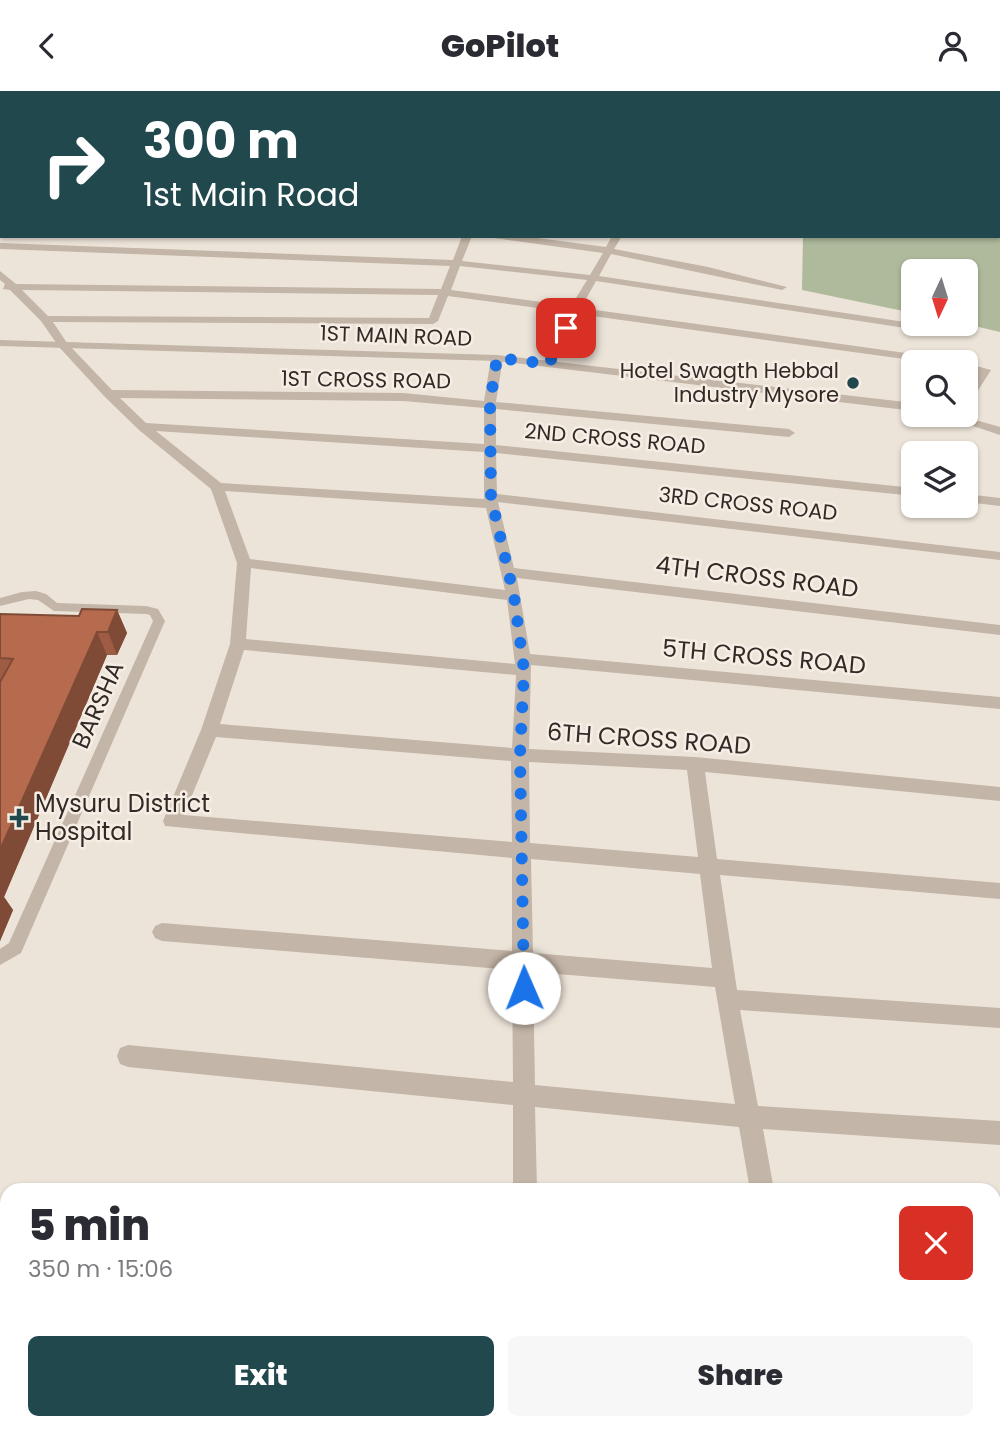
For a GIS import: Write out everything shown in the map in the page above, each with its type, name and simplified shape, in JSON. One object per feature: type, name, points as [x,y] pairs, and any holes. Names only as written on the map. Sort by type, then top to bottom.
[{"type":"street","points":[[57,248],[64,238]]},
{"type":"street","points":[[88,249],[98,238]]},
{"type":"street","points":[[45,319],[433,321],[466,238]]},
{"type":"street","points":[[504,238],[611,249],[782,287]]},
{"type":"street","points":[[549,364],[575,309],[616,238]]},
{"type":"street","points":[[0,246],[455,263],[594,278],[901,324]]},
{"type":"street","points":[[0,274],[6,287],[45,319],[63,345],[109,394],[143,427],[217,487],[244,563],[238,644],[211,730],[172,821],[1000,891]]},
{"type":"street","points":[[6,287],[445,292],[901,355]]},
{"type":"street","name":"1ST MAIN ROAD","points":[[0,343],[497,358],[901,405]]},
{"type":"street","points":[[497,358],[490,403],[488,449],[492,500],[514,596],[524,665],[520,755],[525,1183]]},
{"type":"street","points":[[978,381],[985,370],[999,362]]},
{"type":"street","points":[[978,369],[985,370]]},
{"type":"street","name":"1ST CROSS ROAD","points":[[109,394],[403,397],[490,403],[789,433]]},
{"type":"street","points":[[978,424],[1000,431]]},
{"type":"street","name":"2ND CROSS ROAD","points":[[143,427],[284,432],[488,449],[901,491]]},
{"type":"street","name":"3RD CROSS ROAD","points":[[217,487],[492,500],[1000,556]]},
{"type":"street","points":[[978,499],[1000,502]]},
{"type":"street","points":[[244,563],[514,596]]},
{"type":"street","name":"4TH CROSS ROAD","points":[[509,572],[1000,630]]},
{"type":"street","name":"5TH CROSS ROAD","points":[[238,644],[1000,703]]},
{"type":"street","name":"6TH CROSS ROAD","points":[[211,730],[520,755],[695,764],[1000,794]]},
{"type":"street","points":[[695,764],[724,978],[730,999],[761,1183]]},
{"type":"street","points":[[162,932],[724,978]]},
{"type":"street","points":[[730,999],[1000,1018]]},
{"type":"street","points":[[128,1056],[751,1117],[1000,1133]]},
{"type":"lane","name":"BARSHA","points":[[0,602],[33,595],[46,598],[54,607],[146,610],[154,612],[159,621],[15,949],[0,958]]},
{"type":"green space","points":[[803,238],[1000,238],[1000,332],[978,327],[978,259],[901,259],[901,311],[802,290]]},
{"type":"building","name":"Mysuru District Hospital","points":[[82,609],[117,610],[108,632],[97,632],[0,850],[0,682],[13,659],[0,658],[0,614],[79,616]]},
{"type":"place","name":"Hotel Swagth Hebbal Industry Mysore","points":[[853,383]]},
{"type":"place","name":"Mysuru District Hospital","points":[[19,818]]},
{"type":"route","points":[[524,988],[520,755],[524,659],[514,596],[491,497],[488,449],[490,403],[497,358],[549,364],[566,328]]}]
